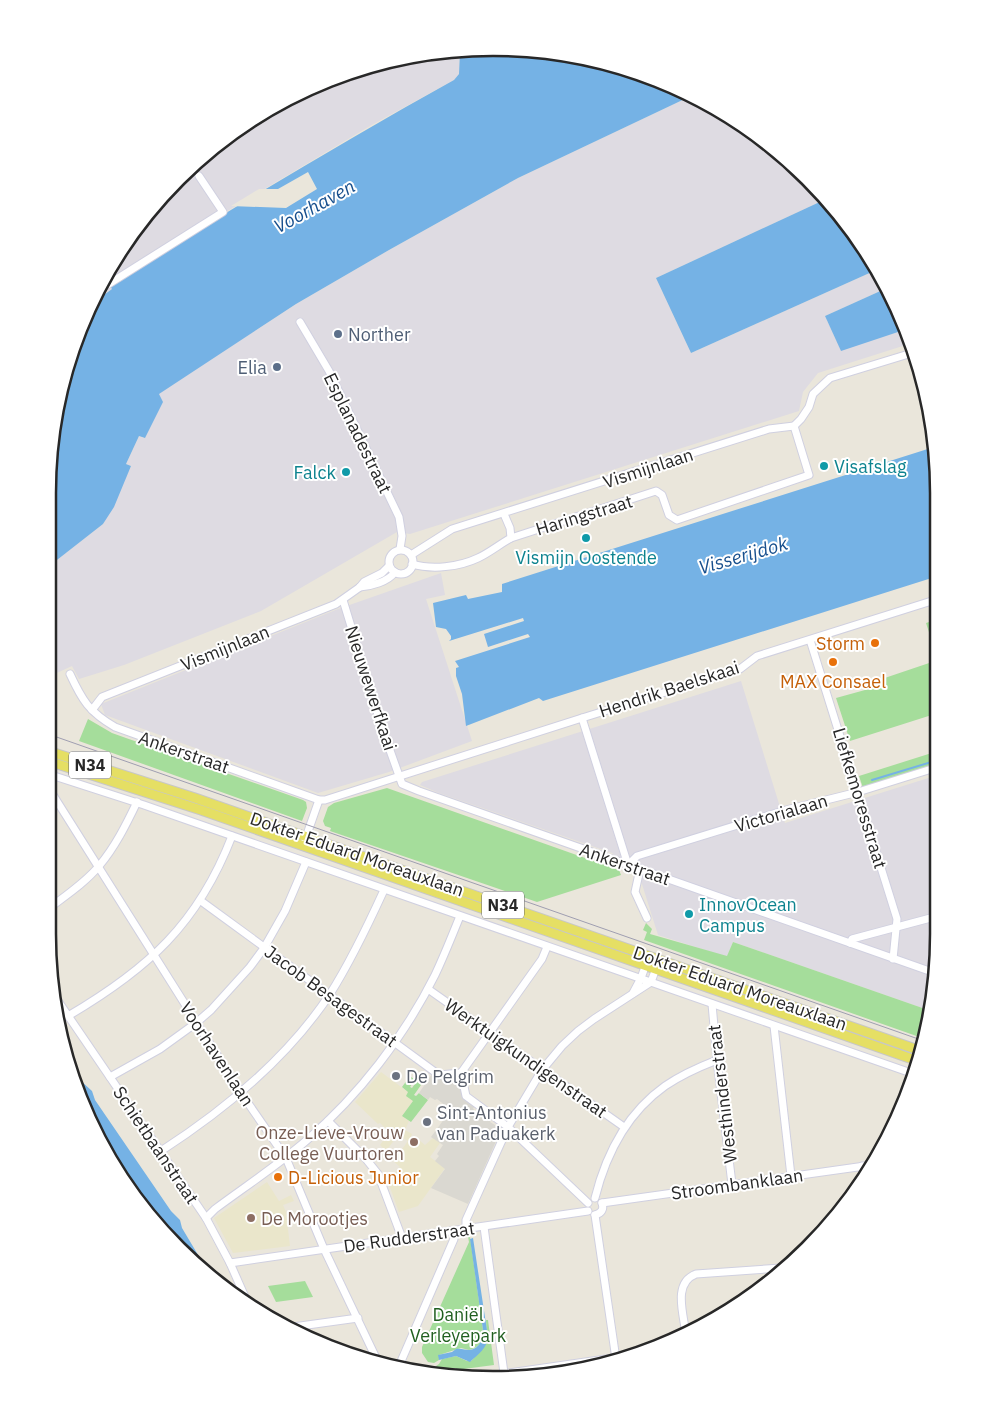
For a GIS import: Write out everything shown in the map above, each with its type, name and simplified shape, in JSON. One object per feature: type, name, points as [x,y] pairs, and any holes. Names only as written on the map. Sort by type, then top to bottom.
[{"type":"main road","name":"Dokter Eduard Moreauxlaan","points":[[56,758],[195,798],[914,1049]]},
{"type":"main road","name":"Dokter Eduard Moreauxlaan","points":[[56,759],[122,786],[192,807],[912,1059]]},
{"type":"street","points":[[111,283],[223,212],[199,176]]},
{"type":"street","name":"Esplanadestraat","points":[[300,322],[328,371],[399,517],[402,536],[400,550]]},
{"type":"street","points":[[794,426],[805,413],[814,394],[830,378],[907,354]]},
{"type":"street","name":"Haringstraat","points":[[511,538],[656,491],[662,495],[669,515],[677,520],[809,475],[794,426]]},
{"type":"street","name":"Vismijnlaan","points":[[411,555],[452,529],[769,430],[794,426]]},
{"type":"street","points":[[412,564],[426,567],[468,562],[479,558],[511,538],[510,528],[504,514]]},
{"type":"street","points":[[395,551],[406,551],[411,555],[412,564],[407,572],[395,572],[389,566],[391,555],[395,551]]},
{"type":"street","name":"Vismijnlaan","points":[[92,710],[102,697],[343,600],[364,582],[382,573],[389,566]]},
{"type":"street","name":"Vismijnlaan","points":[[360,587],[370,586],[387,579],[395,572]]},
{"type":"street","name":"Nieuwewerfkaai","points":[[343,600],[398,776]]},
{"type":"street","name":"Hendrik Baelskaai","points":[[398,776],[740,669],[757,656],[930,602]]},
{"type":"street","name":"Liefkemoresstraat","points":[[810,640],[897,919],[893,958]]},
{"type":"street","name":"Ankerstraat","points":[[70,674],[82,700],[107,722],[126,732],[319,800]]},
{"type":"street","points":[[582,718],[628,865]]},
{"type":"street","name":"Victorialaan","points":[[628,865],[637,856],[786,810],[858,792],[930,770]]},
{"type":"street","points":[[303,846],[319,800],[325,800],[398,776]]},
{"type":"street","name":"Ankerstraat","points":[[398,776],[402,784],[419,791],[928,971]]},
{"type":"street","name":"Dokter Eduard Moreauxlaan","points":[[56,777],[137,802],[908,1072]]},
{"type":"street","name":"Voorhavenlaan","points":[[56,800],[196,1024],[286,1158],[324,1249],[374,1354]]},
{"type":"street","points":[[56,903],[98,868],[113,847],[137,802]]},
{"type":"street","points":[[68,1016],[119,984],[153,956],[187,919],[201,901],[223,859],[232,836]]},
{"type":"street","points":[[110,1077],[160,1049],[196,1024],[216,1005],[250,967],[264,948],[285,911],[306,862]]},
{"type":"street","points":[[640,869],[635,892],[647,918]]},
{"type":"street","points":[[161,1151],[200,1125],[241,1093],[293,1041],[329,995],[362,937],[384,890]]},
{"type":"street","name":"Jacob Besagestraat","points":[[201,901],[439,1075],[461,1073]]},
{"type":"street","points":[[206,1218],[215,1209],[286,1158],[328,1121],[366,1079],[394,1042],[428,989],[460,916]]},
{"type":"street","points":[[850,943],[852,939],[930,918]]},
{"type":"street","points":[[547,947],[542,959],[461,1073],[466,1096],[508,1128],[595,1215],[617,1353]]},
{"type":"street","points":[[631,995],[641,978],[648,956]]},
{"type":"street","points":[[466,1229],[466,1220],[508,1128],[542,1070],[578,1030],[651,982],[659,960]]},
{"type":"street","name":"Werktuigkundigenstraat","points":[[428,989],[624,1127]]},
{"type":"street","name":"Westhinderstraat","points":[[712,1004],[732,1184]]},
{"type":"street","name":"Schietbaanstraat","points":[[63,1009],[206,1218],[230,1263],[242,1291]]},
{"type":"street","points":[[774,1026],[791,1176]]},
{"type":"street","points":[[595,1198],[603,1170],[624,1127],[639,1108],[664,1086],[688,1072],[717,1060]]},
{"type":"street","points":[[328,1121],[366,1159],[378,1174],[402,1238]]},
{"type":"street","name":"Stroombanklaan","points":[[602,1203],[862,1166]]},
{"type":"street","points":[[595,1198],[602,1203],[601,1212],[595,1215]]},
{"type":"street","points":[[588,1207],[589,1200],[595,1198]]},
{"type":"street","name":"De Rudderstraat","points":[[230,1263],[484,1227],[588,1207]]},
{"type":"street","points":[[484,1227],[504,1371]]},
{"type":"street","points":[[400,1360],[454,1238],[453,1231]]},
{"type":"street","points":[[685,1326],[681,1294],[683,1284],[691,1276],[696,1274],[773,1269]]},
{"type":"street","points":[[300,1326],[358,1318]]},
{"type":"shaded area","points":[[460,57],[459,74],[454,80],[370,126],[110,285],[130,250],[147,227],[184,184],[250,130],[300,101],[353,79],[408,65]]},
{"type":"shaded area","points":[[683,100],[736,130],[759,147],[802,184],[819,202],[656,278],[691,353],[870,273],[880,291],[825,316],[841,350],[899,332],[904,346],[818,373],[803,392],[799,411],[410,534],[397,532],[261,611],[124,665],[79,679],[72,666],[56,673],[56,561],[103,524],[131,466],[126,464],[139,436],[144,438],[158,394],[296,304],[518,178]]},
{"type":"shaded area","points":[[109,285],[112,289],[104,295]]},
{"type":"shaded area","points":[[441,573],[445,595],[426,599],[472,741],[389,772],[318,793],[105,715],[101,704],[338,609]]},
{"type":"shaded area","points":[[741,681],[785,823],[930,778],[930,934],[929,963],[923,1008],[733,942],[727,957],[658,935],[641,881],[612,853],[439,793],[420,785],[422,782]]},
{"type":"shaded area","name":"Onze-Lieve-Vrouw College Vuurtoren","points":[[381,1072],[408,1092],[413,1101],[402,1116],[409,1121],[405,1130],[412,1134],[413,1141],[419,1140],[425,1145],[433,1138],[440,1143],[430,1157],[445,1168],[418,1206],[399,1212],[388,1182],[400,1167],[391,1159],[395,1159],[408,1141],[398,1135],[386,1151],[380,1145],[389,1132],[355,1102]]},
{"type":"shaded area","points":[[432,1074],[460,1075],[463,1096],[475,1105],[473,1109],[485,1118],[488,1115],[492,1118],[490,1122],[498,1127],[501,1124],[504,1127],[468,1204],[431,1188],[445,1169],[435,1161],[443,1145],[431,1137],[450,1111],[437,1099],[435,1100],[430,1097],[428,1100],[419,1093]]},
{"type":"shaded area","name":"De Morootjes","points":[[267,1182],[279,1201],[291,1195],[294,1201],[283,1205],[286,1212],[290,1246],[233,1253],[214,1218]]},
{"type":"green space","points":[[930,622],[930,635],[926,623]]},
{"type":"green space","points":[[930,663],[930,716],[850,741],[836,698],[865,690],[864,685]]},
{"type":"green space","points":[[88,719],[112,733],[303,800],[306,802],[307,808],[302,821],[79,741]]},
{"type":"green space","points":[[930,754],[930,767],[863,788],[859,776]]},
{"type":"green space","points":[[387,788],[619,870],[621,875],[537,902],[330,831],[331,828],[325,826],[323,821],[328,807],[334,803]]},
{"type":"green space","points":[[646,923],[652,929],[650,934],[727,956],[733,942],[923,1008],[917,1036],[644,940],[647,932],[643,930]]},
{"type":"green space","points":[[410,1076],[415,1080],[410,1087],[412,1088],[417,1081],[421,1085],[414,1095],[416,1096],[419,1093],[428,1100],[411,1122],[402,1116],[413,1101],[406,1096],[408,1092],[402,1087]]},
{"type":"green space","name":"Daniël Verleyepark","points":[[468,1237],[470,1237],[483,1330],[481,1343],[469,1350],[461,1348],[439,1355],[439,1360],[434,1363],[428,1362],[422,1353],[422,1347],[469,1242]]},
{"type":"green space","points":[[305,1281],[313,1297],[276,1302],[268,1286]]},
{"type":"green space","points":[[486,1320],[488,1320],[494,1365],[460,1370],[436,1367],[442,1359],[456,1356],[471,1361],[487,1343]]},
{"type":"water","name":"Voorhaven","points":[[493,56],[550,60],[606,71],[633,79],[683,100],[518,178],[389,250],[296,304],[159,394],[163,402],[145,438],[139,436],[126,464],[131,466],[114,507],[103,524],[56,561],[57,464],[65,408],[79,353],[101,300],[104,295],[112,289],[110,285],[237,206],[454,80],[459,74],[460,57]]},
{"type":"water","points":[[819,202],[856,250],[870,273],[691,353],[656,278]]},
{"type":"water","points":[[880,291],[899,332],[841,351],[825,316]]},
{"type":"water","name":"Visserijdok","points":[[927,449],[930,493],[930,579],[543,701],[539,698],[466,726],[462,694],[456,676],[456,668],[459,667],[455,661],[530,637],[528,634],[488,647],[484,634],[524,621],[523,618],[449,641],[451,636],[446,629],[436,627],[433,603],[466,595],[468,599],[502,592],[502,584]]},
{"type":"water","points":[[82,1082],[92,1091],[95,1100],[171,1211],[180,1220],[182,1228],[199,1257],[165,1222],[130,1177],[101,1127]]},
{"type":"water","points":[[473,1238],[488,1337],[486,1345],[470,1362],[456,1356],[439,1360],[438,1355],[452,1352],[456,1349],[469,1350],[476,1348],[482,1337],[483,1330],[470,1239]]},
{"type":"pier","points":[[308,172],[317,189],[286,208],[231,206],[259,189],[278,189]]},
{"type":"waterway","points":[[872,780],[930,762]]},
{"type":"tram line","points":[[56,737],[917,1038]]},
{"type":"place","name":"Norther","points":[[338,334]]},
{"type":"place","name":"Elia","points":[[277,367]]},
{"type":"place","name":"Visafslag","points":[[824,466]]},
{"type":"place","name":"Falck","points":[[346,472]]},
{"type":"place","name":"Vismijn Oostende","points":[[586,538]]},
{"type":"place","name":"Storm","points":[[875,643]]},
{"type":"place","name":"MAX Consael","points":[[833,662]]},
{"type":"place","name":"InnovOcean Campus","points":[[689,914]]},
{"type":"place","name":"De Pelgrim","points":[[396,1076]]},
{"type":"place","name":"Sint-Antonius van Paduakerk","points":[[427,1122]]},
{"type":"place","name":"Onze-Lieve-Vrouw College Vuurtoren","points":[[414,1142]]},
{"type":"place","name":"D-Licious Junior","points":[[278,1177]]},
{"type":"place","name":"De Morootjes","points":[[251,1218]]}]
